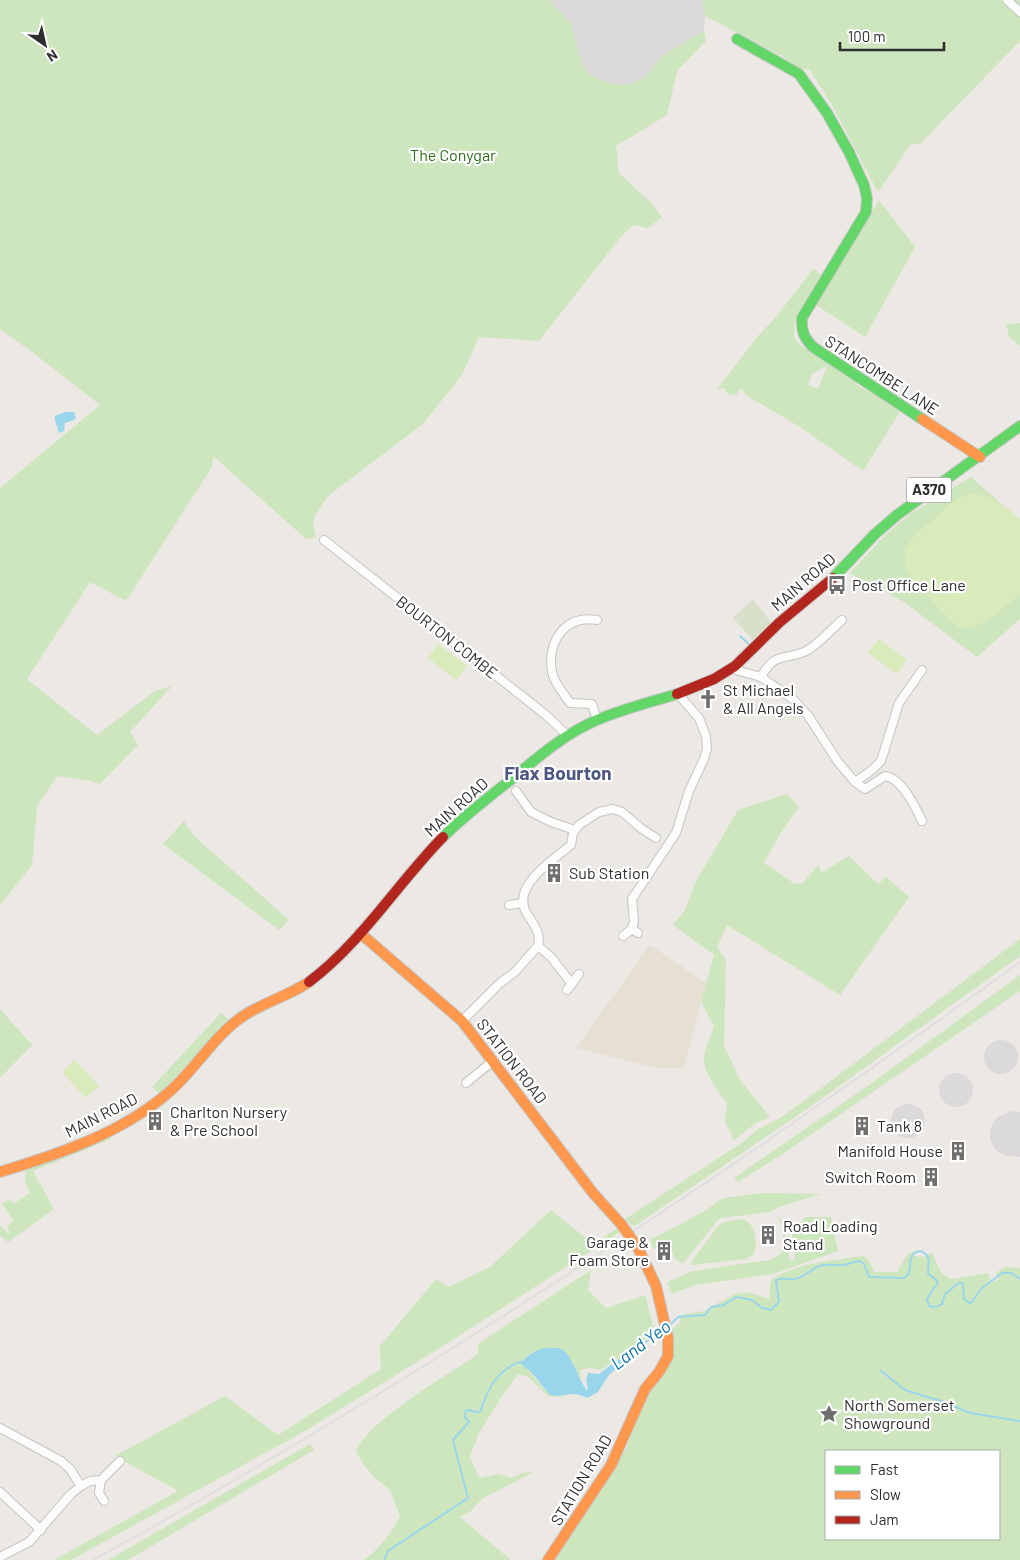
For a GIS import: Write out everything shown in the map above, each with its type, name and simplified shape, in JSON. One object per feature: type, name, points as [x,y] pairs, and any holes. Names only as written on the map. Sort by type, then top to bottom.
[{"type":"street","points":[[1007,0],[1020,12]]},
{"type":"street","name":"STANCOMBE LANE","points":[[737,39],[799,74],[827,113],[849,152],[864,185],[867,198],[866,212],[802,318],[802,334],[813,347],[980,457]]},
{"type":"street","name":"MAIN ROAD","points":[[0,1172],[96,1139],[141,1113],[170,1091],[236,1021],[252,1010],[292,993],[309,983],[360,933],[420,862],[447,834],[486,799],[568,736],[597,720],[677,693],[716,677],[733,667],[792,611],[839,572],[877,531],[918,498],[980,457],[1020,426]]},
{"type":"street","name":"BOURTON COMBE","points":[[324,540],[546,715],[568,736]]},
{"type":"street","points":[[597,620],[580,619],[564,628],[554,646],[550,661],[553,678],[570,703],[592,704],[597,720]]},
{"type":"street","points":[[761,677],[767,666],[774,661],[781,657],[807,650],[842,620]]},
{"type":"street","points":[[733,667],[736,670],[761,677],[801,707],[816,726],[838,762],[855,782],[865,789],[885,776],[890,777],[908,796],[922,821]]},
{"type":"street","points":[[855,782],[872,770],[880,761],[899,703],[922,670]]},
{"type":"street","points":[[623,936],[635,931],[632,899],[676,833],[689,792],[707,748],[706,736],[700,718],[677,693]]},
{"type":"street","points":[[517,796],[531,812],[551,822],[575,830]]},
{"type":"street","points":[[462,1021],[497,986],[515,972],[538,946],[537,930],[526,913],[523,893],[551,859],[571,845],[575,830],[597,813],[616,809],[656,838]]},
{"type":"street","points":[[509,905],[523,903]]},
{"type":"street","name":"STATION ROAD","points":[[360,933],[462,1021],[593,1193],[621,1224],[638,1248],[656,1286],[668,1338],[668,1356],[659,1372],[645,1388],[612,1465],[548,1560]]},
{"type":"street","points":[[538,946],[551,957],[569,987],[579,974]]},
{"type":"street","points":[[466,1083],[493,1061]]},
{"type":"street","points":[[0,1428],[61,1461],[70,1469],[81,1486]]},
{"type":"street","points":[[0,1557],[29,1542],[71,1494],[90,1481],[101,1480],[120,1461]]},
{"type":"street","points":[[101,1480],[100,1493],[104,1501]]},
{"type":"street","points":[[0,1492],[41,1530]]},
{"type":"shaded area","points":[[550,0],[702,0],[705,16],[704,31],[662,56],[644,78],[630,84],[618,85],[597,79],[582,64],[571,25]]},
{"type":"shaded area","points":[[650,945],[706,983],[684,1068],[656,1068],[576,1048]]},
{"type":"shaded area","points":[[1001,1040],[1008,1041],[1013,1045],[1017,1050],[1017,1064],[1013,1069],[1008,1073],[1001,1074],[994,1073],[989,1069],[985,1064],[984,1057],[985,1050],[989,1045],[994,1041]]},
{"type":"shaded area","points":[[956,1073],[968,1078],[973,1090],[968,1102],[956,1107],[944,1102],[939,1090],[944,1078]]},
{"type":"shaded area","points":[[908,1104],[915,1105],[920,1109],[924,1114],[924,1128],[920,1133],[915,1137],[908,1138],[901,1137],[896,1133],[892,1128],[891,1121],[892,1114],[896,1109],[901,1105]]},
{"type":"shaded area","points":[[1012,1111],[1020,1112],[1020,1157],[1005,1156],[998,1152],[990,1138],[990,1130],[993,1123],[998,1117]]},
{"type":"green space","name":"The Conygar","points":[[0,0],[550,0],[571,24],[582,64],[597,79],[618,85],[630,84],[644,78],[662,56],[704,31],[706,41],[677,71],[667,115],[616,146],[619,173],[652,204],[662,217],[648,228],[633,225],[619,239],[539,341],[479,337],[462,375],[423,424],[328,496],[316,514],[313,524],[316,537],[306,539],[213,456],[212,467],[126,601],[90,582],[27,679],[97,735],[155,691],[172,686],[130,732],[138,745],[100,784],[87,780],[57,776],[37,806],[32,865],[0,905],[0,488],[100,405],[0,329]]},
{"type":"green space","points":[[702,0],[1020,0],[1020,41],[921,143],[910,145],[878,192],[833,107],[810,70],[797,68],[785,58],[705,16]]},
{"type":"green space","points":[[879,200],[915,247],[865,337],[816,305]]},
{"type":"green space","points":[[813,269],[821,274],[795,320],[794,338],[800,345],[853,378],[858,386],[900,412],[863,471],[800,427],[746,395],[742,389],[737,394],[729,395],[724,388],[717,389],[758,336],[776,317]],"holes":[[[827,366],[818,389],[808,385],[812,374]]]},
{"type":"green space","points":[[1020,323],[1020,346],[1009,337],[1006,324]]},
{"type":"green space","points":[[971,477],[1020,520],[1020,619],[977,657],[904,602],[850,573],[885,535],[913,512]]},
{"type":"green space","points":[[971,493],[998,502],[1020,520],[1020,594],[992,618],[968,628],[959,627],[948,618],[912,579],[905,566],[905,550],[913,537],[956,499]]},
{"type":"green space","points":[[753,599],[773,625],[754,642],[733,618]]},
{"type":"green space","points":[[879,639],[907,660],[897,674],[868,653]]},
{"type":"green space","points":[[438,644],[467,666],[456,680],[428,658]]},
{"type":"green space","points":[[787,794],[799,807],[780,834],[764,863],[795,884],[803,883],[818,865],[821,873],[849,856],[878,884],[886,877],[909,897],[840,995],[727,925],[717,947],[726,960],[724,1046],[740,1080],[770,1117],[756,1123],[734,1140],[725,1122],[727,1103],[712,1081],[704,1063],[706,1049],[714,1026],[701,1002],[714,955],[673,925],[685,910],[695,883],[738,810]]},
{"type":"green space","points":[[184,821],[194,836],[289,920],[279,930],[163,844]]},
{"type":"green space","points":[[1020,939],[1020,956],[810,1107],[636,1225],[631,1225],[625,1219],[743,1142],[758,1129],[780,1118]]},
{"type":"green space","points":[[1020,975],[1020,991],[781,1155],[738,1182],[734,1178],[869,1085]]},
{"type":"green space","points":[[0,1009],[32,1045],[0,1078]]},
{"type":"green space","points":[[221,1013],[229,1020],[160,1094],[152,1087]]},
{"type":"green space","points":[[74,1060],[99,1086],[86,1098],[62,1072]]},
{"type":"green space","points":[[109,1135],[111,1139],[33,1171],[54,1209],[8,1242],[0,1236],[0,1225],[10,1235],[7,1227],[14,1221],[2,1204],[10,1199],[13,1204],[30,1193],[25,1181],[26,1171]]},
{"type":"green space","points":[[763,1193],[821,1194],[779,1207],[770,1212],[721,1218],[683,1264],[675,1259],[668,1243],[654,1249],[650,1240],[703,1212],[723,1198]]},
{"type":"green space","points":[[551,1210],[592,1243],[591,1245],[618,1228],[620,1232],[451,1341],[305,1431],[71,1560],[54,1560],[178,1491],[115,1456],[225,1396],[278,1435],[381,1369],[380,1346],[436,1279],[449,1287],[490,1267]]},
{"type":"green space","points":[[778,1215],[785,1227],[797,1226],[805,1217],[831,1217],[838,1251],[773,1274],[695,1285],[672,1294],[667,1282],[693,1271],[770,1260],[781,1254],[784,1242]],"holes":[[[791,1231],[795,1260],[790,1262],[785,1232]]]},
{"type":"green space","points":[[742,1219],[750,1224],[755,1234],[756,1245],[753,1255],[745,1259],[692,1265],[691,1262],[718,1226],[723,1222]]},
{"type":"green space","name":"North Somerset Showground","points":[[914,1251],[914,1256],[923,1257],[932,1253],[941,1273],[951,1279],[988,1273],[991,1283],[999,1279],[995,1273],[1006,1267],[1020,1268],[1020,1560],[553,1560],[626,1449],[644,1400],[658,1377],[673,1358],[674,1343],[671,1330],[681,1322],[679,1315],[704,1311],[735,1294],[748,1292],[769,1299],[771,1280],[803,1266],[828,1261],[863,1256],[869,1260],[874,1272],[897,1272],[907,1255]]},
{"type":"green space","points":[[591,1270],[588,1290],[606,1308],[645,1295],[655,1333],[601,1370],[590,1368],[580,1370],[582,1381],[571,1360],[560,1349],[538,1351],[524,1359],[521,1364],[545,1389],[550,1393],[562,1396],[548,1396],[528,1377],[518,1374],[478,1435],[470,1457],[479,1478],[498,1474],[512,1478],[523,1473],[533,1472],[482,1499],[471,1511],[460,1517],[511,1560],[364,1560],[385,1540],[400,1516],[390,1490],[375,1478],[364,1465],[356,1451],[364,1439],[377,1425],[411,1398],[478,1354],[478,1344]]},
{"type":"green space","points":[[310,1444],[314,1450],[128,1560],[108,1560]]},
{"type":"water","points":[[65,412],[74,412],[76,417],[74,420],[65,423],[64,431],[59,433],[55,416]]},
{"type":"water","points":[[544,1348],[559,1348],[565,1352],[587,1390],[586,1381],[588,1373],[599,1374],[623,1356],[637,1349],[609,1375],[598,1392],[587,1398],[576,1394],[550,1395],[531,1372],[521,1364],[525,1358]]},
{"type":"waterway","points":[[740,636],[751,646]]},
{"type":"waterway","name":"Land Yeo","points":[[669,1326],[678,1317],[705,1315],[711,1307],[724,1305],[736,1297],[752,1300],[762,1308],[771,1310],[779,1302],[776,1281],[785,1278],[799,1278],[823,1265],[844,1265],[860,1261],[864,1264],[869,1277],[904,1278],[909,1274],[912,1256],[921,1251],[928,1258],[928,1273],[938,1282],[927,1299],[931,1307],[942,1304],[945,1294],[960,1282],[963,1284],[964,1299],[969,1303],[972,1302],[981,1289],[1002,1273],[1011,1273],[1020,1279]]},
{"type":"waterway","name":"Land Yeo","points":[[636,1349],[663,1330]]},
{"type":"waterway","name":"Land Yeo","points":[[384,1560],[388,1551],[468,1498],[453,1440],[469,1422],[464,1416],[466,1411],[480,1412],[488,1391],[499,1375],[516,1363],[522,1362]]},
{"type":"waterway","points":[[880,1370],[905,1390],[944,1402],[970,1413],[1020,1421]]},
{"type":"railway","points":[[93,1560],[332,1422],[566,1276],[795,1122],[1020,962]]},
{"type":"traffic: fast","points":[[737,39],[799,74],[827,113],[849,152],[864,185],[867,198],[866,212],[802,318],[805,337],[813,347],[922,419]]},
{"type":"traffic: fast","points":[[833,578],[875,534],[897,515],[1020,426]]},
{"type":"traffic: fast","points":[[443,837],[533,761],[574,731],[607,716],[677,694]]},
{"type":"traffic: slow","points":[[922,419],[980,457]]},
{"type":"traffic: slow","points":[[360,933],[462,1021],[593,1193],[621,1224]]},
{"type":"traffic: slow","points":[[0,1172],[66,1150],[130,1120],[168,1093],[220,1036],[239,1019],[247,1013],[309,982]]},
{"type":"traffic: slow","points":[[621,1224],[638,1248]]},
{"type":"traffic: slow","points":[[548,1560],[611,1465],[645,1389],[659,1372],[668,1356],[668,1338],[656,1286],[638,1248]]},
{"type":"traffic: jam","points":[[677,694],[714,679],[735,666],[780,622],[833,578]]},
{"type":"traffic: jam","points":[[309,982],[363,931],[443,837]]},
{"type":"place","name":"Post Office Lane","points":[[837,585]]},
{"type":"place","name":"St Michael & All Angels","points":[[708,699]]},
{"type":"place","name":"Sub Station","points":[[554,873]]},
{"type":"place","name":"Charlton Nursery & Pre School","points":[[155,1121]]},
{"type":"place","name":"Tank 8","points":[[862,1126]]},
{"type":"place","name":"Manifold House","points":[[958,1151]]},
{"type":"place","name":"Switch Room","points":[[931,1177]]},
{"type":"place","name":"Road Loading Stand","points":[[768,1235]]},
{"type":"place","name":"Garage & Foam Store","points":[[664,1251]]},
{"type":"place","name":"North Somerset Showground","points":[[829,1414]]},
{"type":"district","name":"Flax Bourton","points":[[558,773]]}]
